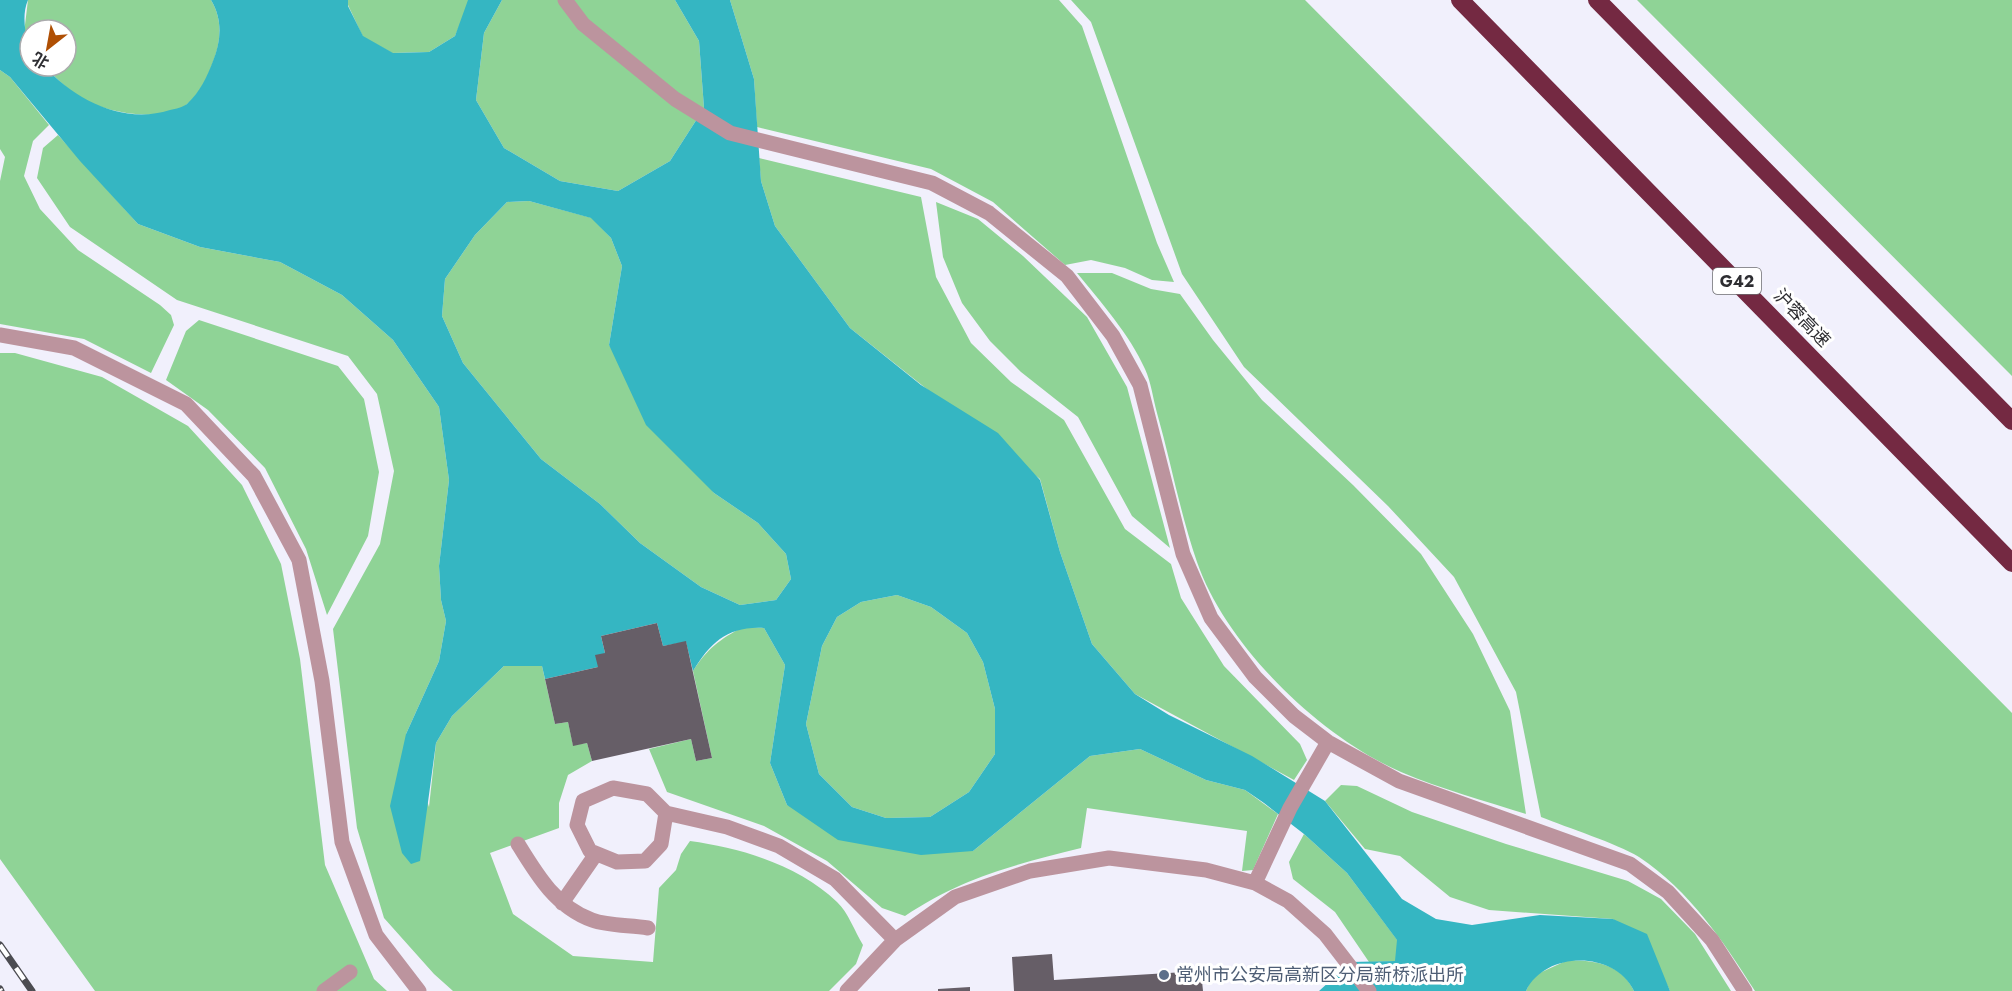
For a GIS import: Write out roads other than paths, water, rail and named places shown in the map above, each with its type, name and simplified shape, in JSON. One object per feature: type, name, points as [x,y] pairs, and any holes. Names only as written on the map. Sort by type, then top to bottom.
[{"type":"highway","name":"沪蓉高速","points":[[1460,0],[2012,564]]},
{"type":"highway","points":[[1597,0],[2012,421]]},
{"type":"lane","points":[[566,0],[583,24],[675,99],[730,133],[932,183],[989,213],[1067,276],[1113,336],[1140,385],[1183,554],[1211,618],[1255,677],[1294,716],[1328,742],[1399,781],[1630,864],[1668,892],[1712,940],[1744,991]]},
{"type":"lane","points":[[0,335],[75,348],[186,404],[254,476],[299,560],[322,681],[342,842],[376,935],[418,991]]},
{"type":"lane","points":[[1256,883],[1290,808],[1328,742]]},
{"type":"lane","points":[[666,813],[661,844],[645,861],[617,862],[590,851],[577,825],[582,801],[613,788],[647,794],[666,813],[728,827],[778,846],[835,879],[895,940]]},
{"type":"lane","points":[[518,844],[540,880],[562,903],[592,920],[648,928]]},
{"type":"lane","points":[[562,903],[596,854]]},
{"type":"lane","points":[[847,991],[895,940],[955,897],[1030,871],[1108,858],[1206,870],[1256,883],[1288,901],[1325,934],[1369,991]]},
{"type":"lane","points":[[324,991],[350,972]]},
{"type":"water","points":[[0,0],[28,0],[25,18],[18,18],[18,78],[56,78],[85,99],[101,106],[118,112],[153,114],[187,104],[206,78],[218,46],[220,30],[218,15],[211,0],[348,0],[348,6],[363,36],[393,53],[429,52],[455,36],[468,0],[502,0],[484,33],[476,100],[504,148],[560,181],[618,191],[670,161],[704,108],[699,41],[675,0],[730,0],[754,79],[761,181],[775,226],[850,328],[921,385],[998,433],[1040,480],[1060,552],[1092,644],[1135,694],[1169,715],[1252,756],[1325,801],[1402,899],[1436,919],[1472,925],[1540,915],[1613,919],[1647,934],[1670,991],[1634,991],[1624,978],[1611,968],[1596,962],[1580,961],[1548,968],[1535,978],[1526,991],[1319,991],[1351,962],[1395,961],[1397,940],[1347,873],[1304,834],[1264,803],[1245,790],[1206,780],[1140,749],[1090,756],[973,851],[921,855],[838,840],[787,805],[770,763],[785,665],[764,628],[751,628],[730,633],[714,644],[693,671],[686,642],[663,646],[657,623],[601,636],[605,653],[598,667],[545,679],[542,666],[504,666],[452,716],[436,743],[420,861],[411,864],[402,853],[390,806],[406,734],[439,661],[446,621],[441,600],[439,566],[449,480],[439,407],[393,340],[342,295],[280,262],[200,247],[138,224],[80,161],[10,77],[0,70]],"holes":[[[529,201],[591,218],[611,238],[622,266],[609,345],[646,425],[714,493],[758,523],[786,554],[791,579],[776,600],[740,605],[701,587],[640,543],[600,504],[541,459],[463,363],[442,316],[445,279],[475,235],[507,202]],[[897,595],[931,607],[967,633],[983,662],[995,709],[995,754],[969,792],[930,817],[886,818],[852,807],[819,774],[806,724],[822,646],[837,617],[861,602]]]},
{"type":"railway","points":[[0,945],[32,991]]},
{"type":"place","name":"常州市公安局高新区分局新桥派出所","points":[[1164,975]]}]
